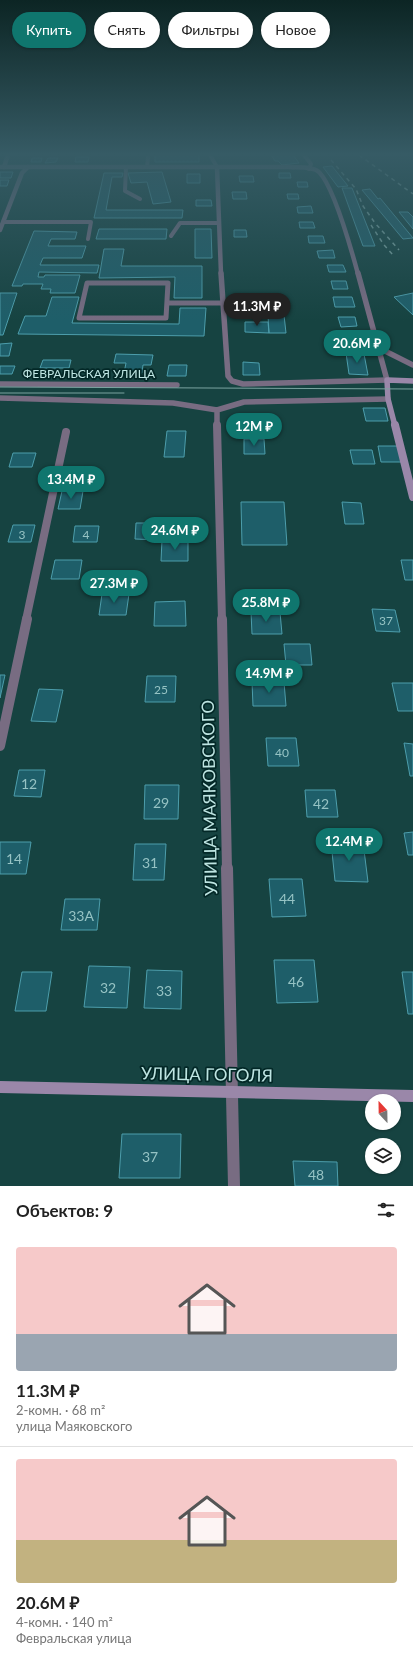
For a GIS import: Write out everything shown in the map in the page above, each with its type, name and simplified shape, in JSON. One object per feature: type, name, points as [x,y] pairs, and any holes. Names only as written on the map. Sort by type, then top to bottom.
[{"type":"main road","points":[[413,381],[386,380],[388,399],[413,497]]},
{"type":"main road","name":"УЛИЦА ГОГОЛЯ","points":[[0,1087],[413,1096]]},
{"type":"street","points":[[0,230],[8,210]]},
{"type":"street","points":[[219,210],[222,303],[228,376],[232,381],[243,384],[386,380],[379,348],[338,210]]},
{"type":"street","points":[[379,348],[413,365]]},
{"type":"street","name":"ФЕВРАЛЬСКАЯ УЛИЦА","points":[[0,384],[177,384]]},
{"type":"street","points":[[0,398],[173,403],[217,410],[244,402],[388,399]]},
{"type":"street","name":"УЛИЦА МАЯКОВСКОГО","points":[[217,410],[234,1186]]},
{"type":"street","points":[[0,746],[66,432]]},
{"type":"lane","points":[[4,222],[91,222],[88,239]]},
{"type":"lane","points":[[171,236],[180,223],[219,223]]},
{"type":"lane","points":[[87,283],[168,283],[167,303],[166,318],[79,318],[87,283]]},
{"type":"lane","points":[[167,303],[222,303]]},
{"type":"building","points":[[96,210],[183,210],[182,218],[94,218]]},
{"type":"building","points":[[298,210],[312,210],[313,213],[298,213]]},
{"type":"building","points":[[350,210],[361,210],[375,246],[363,246]]},
{"type":"building","points":[[379,210],[390,210],[413,238],[403,239]]},
{"type":"building","points":[[399,212],[408,212],[413,217],[413,229]]},
{"type":"building","points":[[299,222],[313,222],[315,228],[300,228]]},
{"type":"building","points":[[99,229],[167,229],[166,239],[96,239]]},
{"type":"building","points":[[195,229],[211,229],[212,258],[195,258]]},
{"type":"building","points":[[234,230],[246,230],[247,237],[234,237]]},
{"type":"building","points":[[34,231],[77,232],[75,239],[51,239],[48,246],[86,246],[82,258],[43,258],[40,265],[99,265],[97,273],[39,272],[38,277],[44,277],[45,275],[80,275],[75,293],[50,293],[51,289],[41,289],[43,284],[23,284],[22,286],[12,286]]},
{"type":"building","points":[[308,236],[323,236],[325,243],[309,243]]},
{"type":"building","points":[[104,249],[124,249],[121,266],[202,266],[202,298],[174,298],[175,277],[99,278]]},
{"type":"building","points":[[333,250],[335,258],[319,258],[317,251]]},
{"type":"building","points":[[327,265],[343,265],[346,272],[329,272]]},
{"type":"building","points":[[331,281],[346,281],[348,289],[333,289]]},
{"type":"building","points":[[0,293],[17,293],[3,335],[0,335]]},
{"type":"building","points":[[413,293],[413,315],[394,297]]},
{"type":"building","points":[[52,297],[79,297],[72,323],[179,324],[180,308],[206,308],[204,336],[18,334],[25,316],[46,316]]},
{"type":"building","points":[[333,297],[352,297],[355,307],[335,307]]},
{"type":"building","points":[[268,315],[284,315],[286,333],[269,333]]},
{"type":"building","points":[[338,317],[355,317],[357,326],[341,327]]},
{"type":"building","points":[[245,322],[268,322],[269,333],[245,332]]},
{"type":"building","points":[[12,343],[9,356],[0,356],[0,344]]},
{"type":"building","points":[[346,353],[364,354],[368,375],[349,374]]},
{"type":"building","points":[[116,354],[153,355],[151,365],[143,365],[142,373],[124,373],[126,363],[114,363]]},
{"type":"building","points":[[43,360],[71,360],[69,368],[40,368]]},
{"type":"building","points":[[243,362],[259,363],[260,375],[243,375]]},
{"type":"building","points":[[169,365],[187,365],[186,376],[167,376]]},
{"type":"building","points":[[0,366],[15,366],[12,374],[0,374]]},
{"type":"building","points":[[363,408],[385,408],[388,421],[366,421]]},
{"type":"building","points":[[167,431],[186,431],[184,457],[164,457]]},
{"type":"building","points":[[244,439],[264,439],[265,454],[244,454]]},
{"type":"building","points":[[378,446],[398,446],[402,462],[381,462]]},
{"type":"building","points":[[350,450],[372,450],[375,464],[353,464]]},
{"type":"building","points":[[13,453],[36,453],[32,467],[9,467]]},
{"type":"building","points":[[62,491],[83,491],[80,509],[58,509]]},
{"type":"building","points":[[241,502],[284,502],[287,545],[242,545]]},
{"type":"building","points":[[342,502],[361,503],[364,524],[345,524]]},
{"type":"building","points":[[136,523],[160,523],[159,540],[135,539]]},
{"type":"building","points":[[13,525],[35,525],[31,542],[8,542]]},
{"type":"building","points":[[75,526],[99,526],[97,542],[73,542]]},
{"type":"building","points":[[162,540],[188,540],[188,561],[161,561]]},
{"type":"building","points":[[55,560],[82,560],[79,579],[51,579]]},
{"type":"building","points":[[401,560],[413,560],[413,580],[405,580]]},
{"type":"building","points":[[102,594],[129,594],[126,615],[99,615]]},
{"type":"building","points":[[185,601],[186,626],[154,626],[155,602]]},
{"type":"building","points":[[372,609],[395,610],[400,632],[376,631]]},
{"type":"building","points":[[251,612],[280,612],[282,634],[252,634]]},
{"type":"building","points":[[284,644],[310,644],[312,665],[286,665]]},
{"type":"building","points":[[0,675],[5,675],[0,698]]},
{"type":"building","points":[[147,676],[176,676],[175,702],[145,702]]},
{"type":"building","points":[[252,682],[284,682],[286,706],[253,706]]},
{"type":"building","points":[[392,683],[413,683],[413,711],[398,711]]},
{"type":"building","points":[[39,689],[63,690],[56,722],[31,721]]},
{"type":"building","points":[[266,738],[296,738],[299,766],[268,766]]},
{"type":"building","points":[[404,743],[413,744],[413,776],[410,776]]},
{"type":"building","points":[[19,770],[45,770],[41,797],[14,796]]},
{"type":"building","points":[[145,785],[179,785],[178,819],[144,819]]},
{"type":"building","points":[[305,790],[335,790],[338,817],[307,817]]},
{"type":"building","points":[[413,832],[413,855],[408,855],[404,833]]},
{"type":"building","points":[[0,842],[31,842],[26,874],[0,874]]},
{"type":"building","points":[[331,842],[363,842],[368,882],[335,881]]},
{"type":"building","points":[[135,844],[166,844],[164,880],[133,880]]},
{"type":"building","points":[[269,879],[302,879],[306,916],[272,917]]},
{"type":"building","points":[[65,899],[100,899],[97,930],[61,930]]},
{"type":"building","points":[[274,960],[314,960],[318,1002],[277,1003]]},
{"type":"building","points":[[89,966],[130,967],[127,1008],[84,1007]]},
{"type":"building","points":[[147,970],[182,971],[181,1009],[144,1008]]},
{"type":"building","points":[[22,972],[52,972],[46,1011],[15,1011]]},
{"type":"building","points":[[402,972],[413,972],[413,1014],[408,1014]]},
{"type":"building","points":[[122,1134],[181,1134],[180,1178],[119,1178]]},
{"type":"building","points":[[293,1161],[337,1162],[338,1186],[295,1186]]},
{"type":"tram line","points":[[0,387],[413,389]]},
{"type":"tram line","points":[[0,393],[124,393]]},
{"type":"railway","points":[[366,210],[375,223],[399,250]]},
{"type":"railway","points":[[371,225],[384,245],[393,255]]}]
